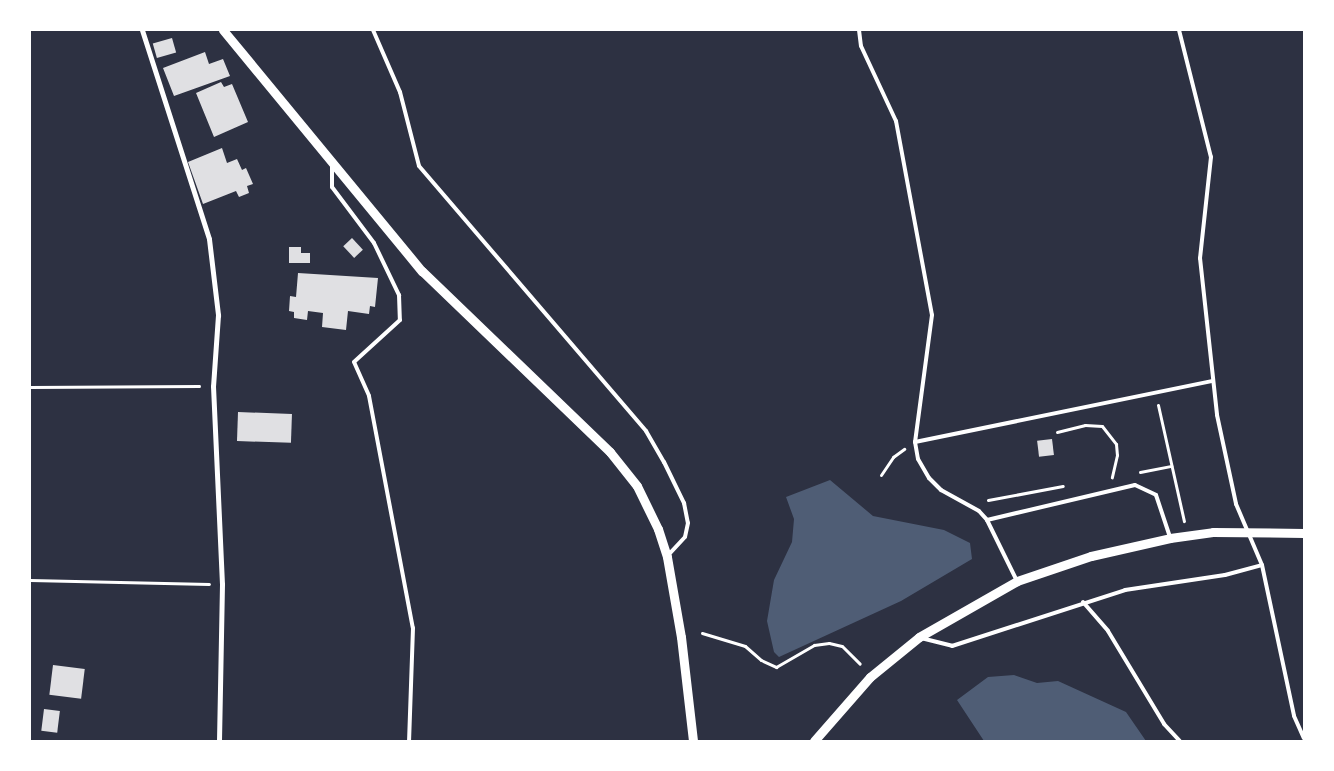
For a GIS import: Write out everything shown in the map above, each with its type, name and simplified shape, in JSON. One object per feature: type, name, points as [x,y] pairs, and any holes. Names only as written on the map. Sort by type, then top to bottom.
[{"type":"street","points":[[142,30],[209,239],[218,315],[213,386],[222,584],[219,741]]},
{"type":"street","points":[[224,30],[332,159],[422,271],[610,452],[637,486],[658,529],[666,557],[681,637],[694,741]]},
{"type":"street","points":[[814,741],[870,677],[919,637],[1017,581],[1091,556],[1170,538],[1213,532],[1304,533]]},
{"type":"lane","points":[[374,30],[400,92],[419,166],[646,431],[664,462],[684,503],[688,523],[685,537],[666,557]]},
{"type":"lane","points":[[859,30],[861,46],[896,121],[932,315],[915,442],[918,459],[929,478],[942,490],[979,511],[987,520],[1017,581]]},
{"type":"lane","points":[[1179,30],[1211,157],[1200,258],[1213,381],[1236,504],[1262,565],[1294,716],[1304,738]]},
{"type":"lane","points":[[332,159],[332,187],[374,243],[399,295],[400,320],[354,362],[369,396],[413,628],[409,741]]},
{"type":"lane","points":[[915,442],[1213,381]]},
{"type":"lane","points":[[987,520],[1135,485],[1156,495],[1170,538]]},
{"type":"lane","points":[[919,637],[952,646],[1124,590],[1225,575],[1262,565]]},
{"type":"lane","points":[[1083,602],[1108,631],[1164,724],[1180,741]]},
{"type":"path","points":[[30,387],[213,386]]},
{"type":"path","points":[[1155,392],[1184,521]]},
{"type":"path","points":[[1057,432],[1085,425],[1102,426],[1116,444],[1117,455],[1112,477]]},
{"type":"path","points":[[881,475],[893,457],[915,442]]},
{"type":"path","points":[[30,580],[222,584]]},
{"type":"path","points":[[702,633],[745,646],[761,660],[776,667],[814,645],[829,643],[842,646],[860,664]]},
{"type":"water","points":[[830,480],[873,516],[944,530],[970,543],[972,559],[901,601],[779,657],[774,652],[767,621],[774,580],[792,542],[794,519],[786,497]]},
{"type":"water","points":[[1014,675],[1037,683],[1058,681],[1126,712],[1146,741],[984,741],[957,700],[988,677]]},
{"type":"building","points":[[172,38],[176,52],[157,58],[153,44]]},
{"type":"building","points":[[205,52],[209,64],[223,59],[230,76],[174,96],[163,68]]},
{"type":"building","points":[[221,82],[224,87],[232,84],[248,122],[214,137],[196,93]]},
{"type":"building","points":[[222,148],[227,163],[237,159],[242,170],[246,168],[253,184],[247,186],[249,193],[239,197],[236,191],[203,204],[188,162]]},
{"type":"building","points":[[352,238],[363,250],[354,258],[343,246]]},
{"type":"building","points":[[289,247],[301,247],[301,253],[310,253],[310,263],[289,263]]},
{"type":"building","points":[[298,273],[378,278],[375,307],[370,306],[369,314],[348,311],[346,330],[322,327],[323,313],[308,311],[307,320],[294,318],[294,312],[289,311],[290,296],[296,297]]},
{"type":"building","points":[[238,412],[292,414],[291,443],[237,441]]},
{"type":"building","points":[[1052,439],[1054,455],[1039,457],[1037,441]]},
{"type":"building","points":[[53,665],[85,669],[81,699],[49,695]]},
{"type":"building","points":[[44,709],[60,711],[57,733],[41,731]]}]
